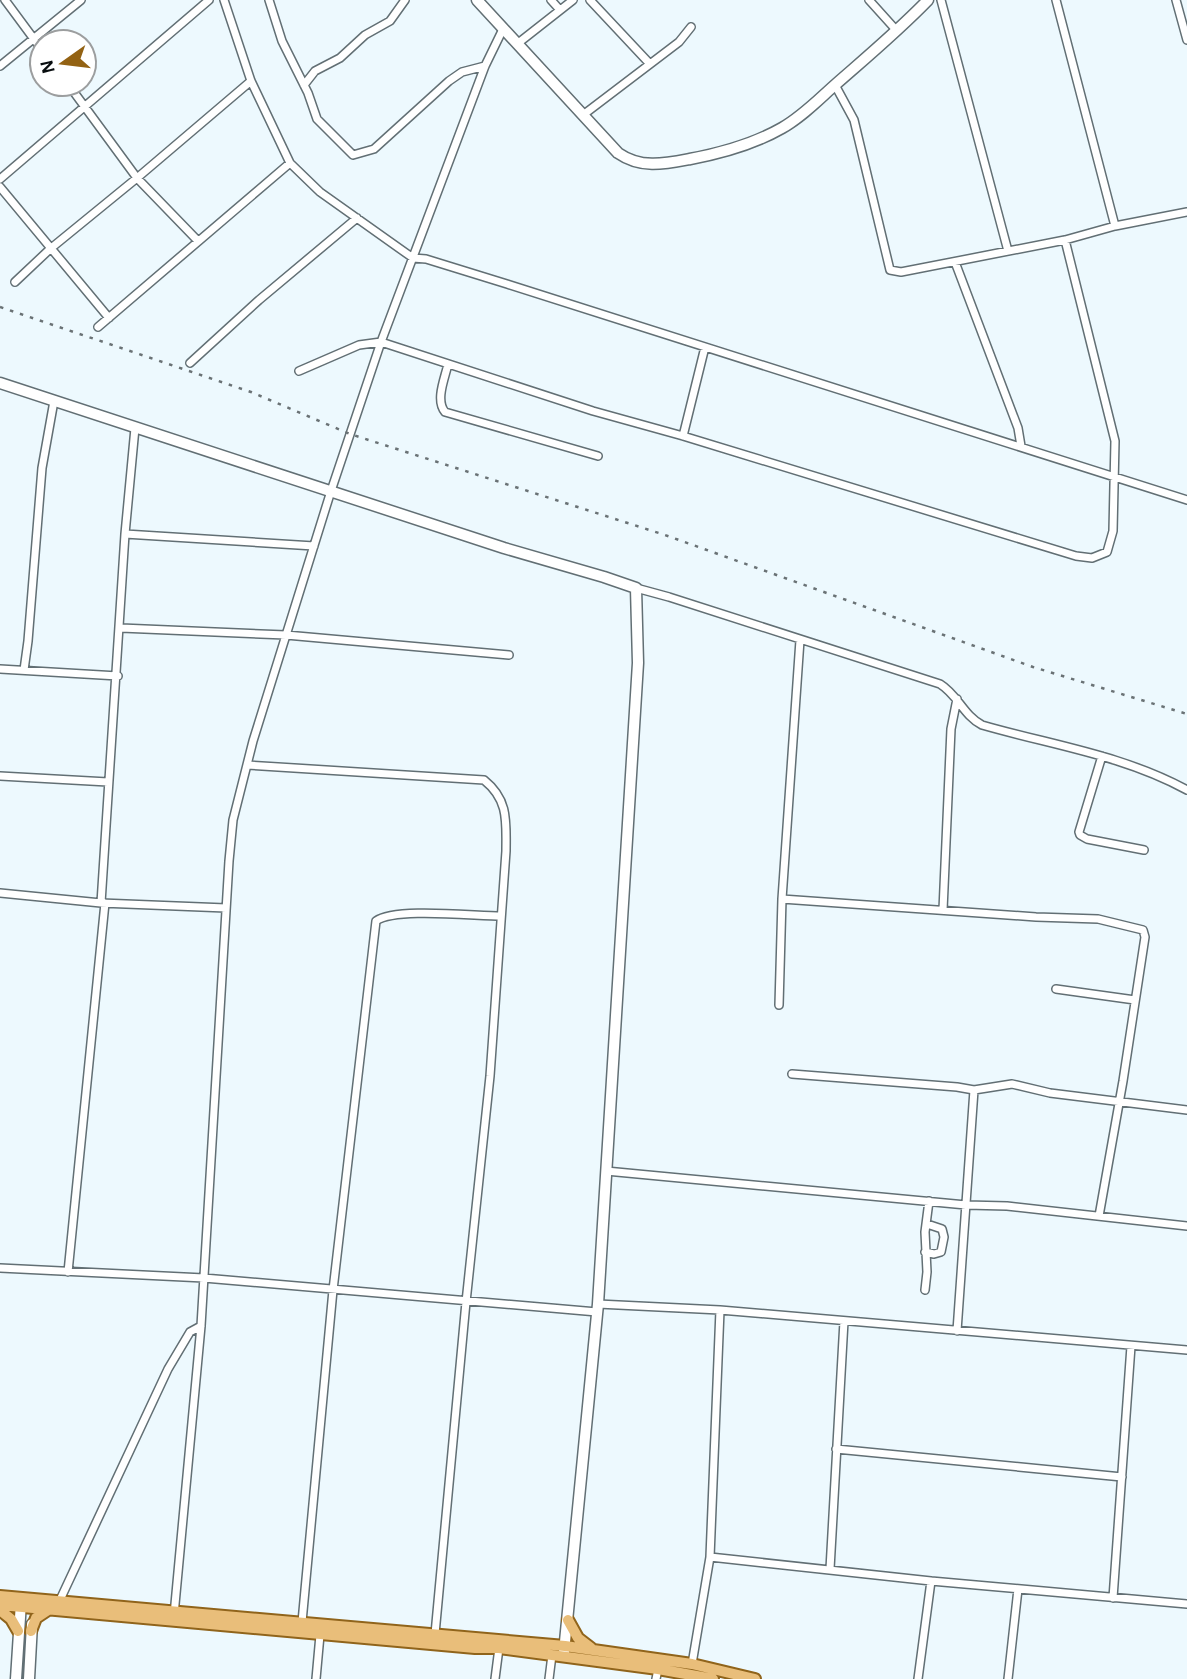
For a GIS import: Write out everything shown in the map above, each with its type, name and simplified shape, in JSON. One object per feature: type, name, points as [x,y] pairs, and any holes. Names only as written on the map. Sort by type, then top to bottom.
[{"type":"main road","points":[[0,1596],[21,1603],[60,1602],[320,1634],[475,1648],[560,1652],[594,1650],[692,1664],[755,1679]]},
{"type":"main road","points":[[0,1608],[21,1603]]},
{"type":"main road","points":[[33,1604],[50,1610],[302,1622],[435,1634],[560,1652],[657,1674],[713,1679]]},
{"type":"main road","points":[[0,1608],[11,1619],[18,1632]]},
{"type":"main road","points":[[31,1631],[36,1618],[50,1610]]},
{"type":"main road","points":[[568,1620],[578,1638],[594,1650]]},
{"type":"street","points":[[5,0],[28,31]]},
{"type":"street","points":[[46,28],[81,0]]},
{"type":"street","points":[[0,179],[209,0]]},
{"type":"street","points":[[224,0],[251,81],[290,163],[320,192],[413,258],[426,259],[507,284],[1187,500]]},
{"type":"street","points":[[268,0],[282,41],[317,119],[353,155],[374,149],[462,72],[485,66]]},
{"type":"street","points":[[304,85],[315,71],[340,58],[365,35],[390,21],[405,0]]},
{"type":"street","points":[[477,0],[618,153],[628,160],[656,165],[705,156],[756,141],[795,120],[897,31],[928,0]]},
{"type":"street","points":[[551,0],[560,10]]},
{"type":"street","points":[[517,44],[573,0]]},
{"type":"street","points":[[590,0],[650,64]]},
{"type":"street","points":[[869,0],[897,31]]},
{"type":"street","points":[[942,0],[1008,251]]},
{"type":"street","points":[[1056,0],[1115,226]]},
{"type":"street","points":[[1176,0],[1187,40]]},
{"type":"street","points":[[583,115],[679,42],[691,27]]},
{"type":"street","points":[[173,1616],[201,1326],[233,820],[286,635],[381,342],[485,66],[502,29]]},
{"type":"street","points":[[0,66],[28,42]]},
{"type":"street","points":[[15,282],[50,249],[251,81]]},
{"type":"street","points":[[835,85],[854,120],[890,270],[901,272],[955,262],[1187,212]]},
{"type":"street","points":[[79,98],[138,178],[198,242]]},
{"type":"street","points":[[98,327],[290,163]]},
{"type":"street","points":[[0,187],[108,318]]},
{"type":"street","points":[[190,363],[259,300],[357,218]]},
{"type":"street","points":[[299,371],[359,345],[381,342],[593,411],[1076,556],[1092,558],[1104,555],[1110,547],[1116,456],[1113,427],[1065,240]]},
{"type":"street","points":[[955,262],[1018,428],[1021,446]]},
{"type":"street","points":[[683,436],[705,346]]},
{"type":"street","points":[[448,364],[441,396],[444,412],[598,456]]},
{"type":"street","points":[[0,383],[503,548],[669,597],[940,684],[948,688],[972,720],[982,725],[1102,757],[1166,778],[1187,790]]},
{"type":"street","points":[[24,670],[43,468],[54,401]]},
{"type":"street","points":[[68,1272],[103,903],[108,782],[135,428]]},
{"type":"street","points":[[125,534],[314,546]]},
{"type":"street","points":[[549,1679],[560,1652],[568,1620],[597,1308],[638,663],[636,589]]},
{"type":"street","points":[[121,628],[286,635],[509,655]]},
{"type":"street","points":[[779,1005],[782,899],[800,640]]},
{"type":"street","points":[[0,669],[118,676]]},
{"type":"street","points":[[943,910],[951,729],[957,699]]},
{"type":"street","points":[[1102,757],[1080,835],[1087,839],[1144,850]]},
{"type":"street","points":[[247,765],[484,780],[499,794],[506,826],[490,1076],[435,1634]]},
{"type":"street","points":[[0,776],[108,782]]},
{"type":"street","points":[[0,893],[103,903],[226,908]]},
{"type":"street","points":[[782,899],[1098,919],[1140,929],[1145,937],[1099,1216]]},
{"type":"street","points":[[302,1622],[333,1290],[376,921],[389,915],[405,914],[501,916]]},
{"type":"street","points":[[1056,989],[1135,1000]]},
{"type":"street","points":[[792,1074],[974,1090],[1012,1084],[1050,1093],[1187,1110]]},
{"type":"street","points":[[957,1331],[974,1090]]},
{"type":"street","points":[[606,1171],[966,1205],[1007,1206],[1187,1226]]},
{"type":"street","points":[[925,1290],[929,1201]]},
{"type":"street","points":[[925,1252],[941,1252],[944,1237],[942,1229],[927,1224]]},
{"type":"street","points":[[0,1268],[204,1279],[466,1302],[720,1310],[1187,1350]]},
{"type":"street","points":[[692,1664],[710,1557],[720,1310]]},
{"type":"street","points":[[830,1569],[844,1321]]},
{"type":"street","points":[[60,1602],[168,1369],[190,1332],[201,1326]]},
{"type":"street","points":[[1113,1598],[1131,1346]]},
{"type":"street","points":[[836,1449],[1122,1477]]},
{"type":"street","points":[[710,1557],[931,1581],[1187,1604]]},
{"type":"street","points":[[918,1679],[931,1581]]},
{"type":"street","points":[[1008,1679],[1018,1589]]},
{"type":"street","points":[[16,1679],[21,1603]]},
{"type":"street","points":[[29,1679],[33,1604]]},
{"type":"street","points":[[316,1679],[320,1634]]},
{"type":"street","points":[[495,1679],[499,1648]]},
{"type":"railway","points":[[0,307],[251,392],[350,434],[665,535],[1033,667],[1187,714]]}]
